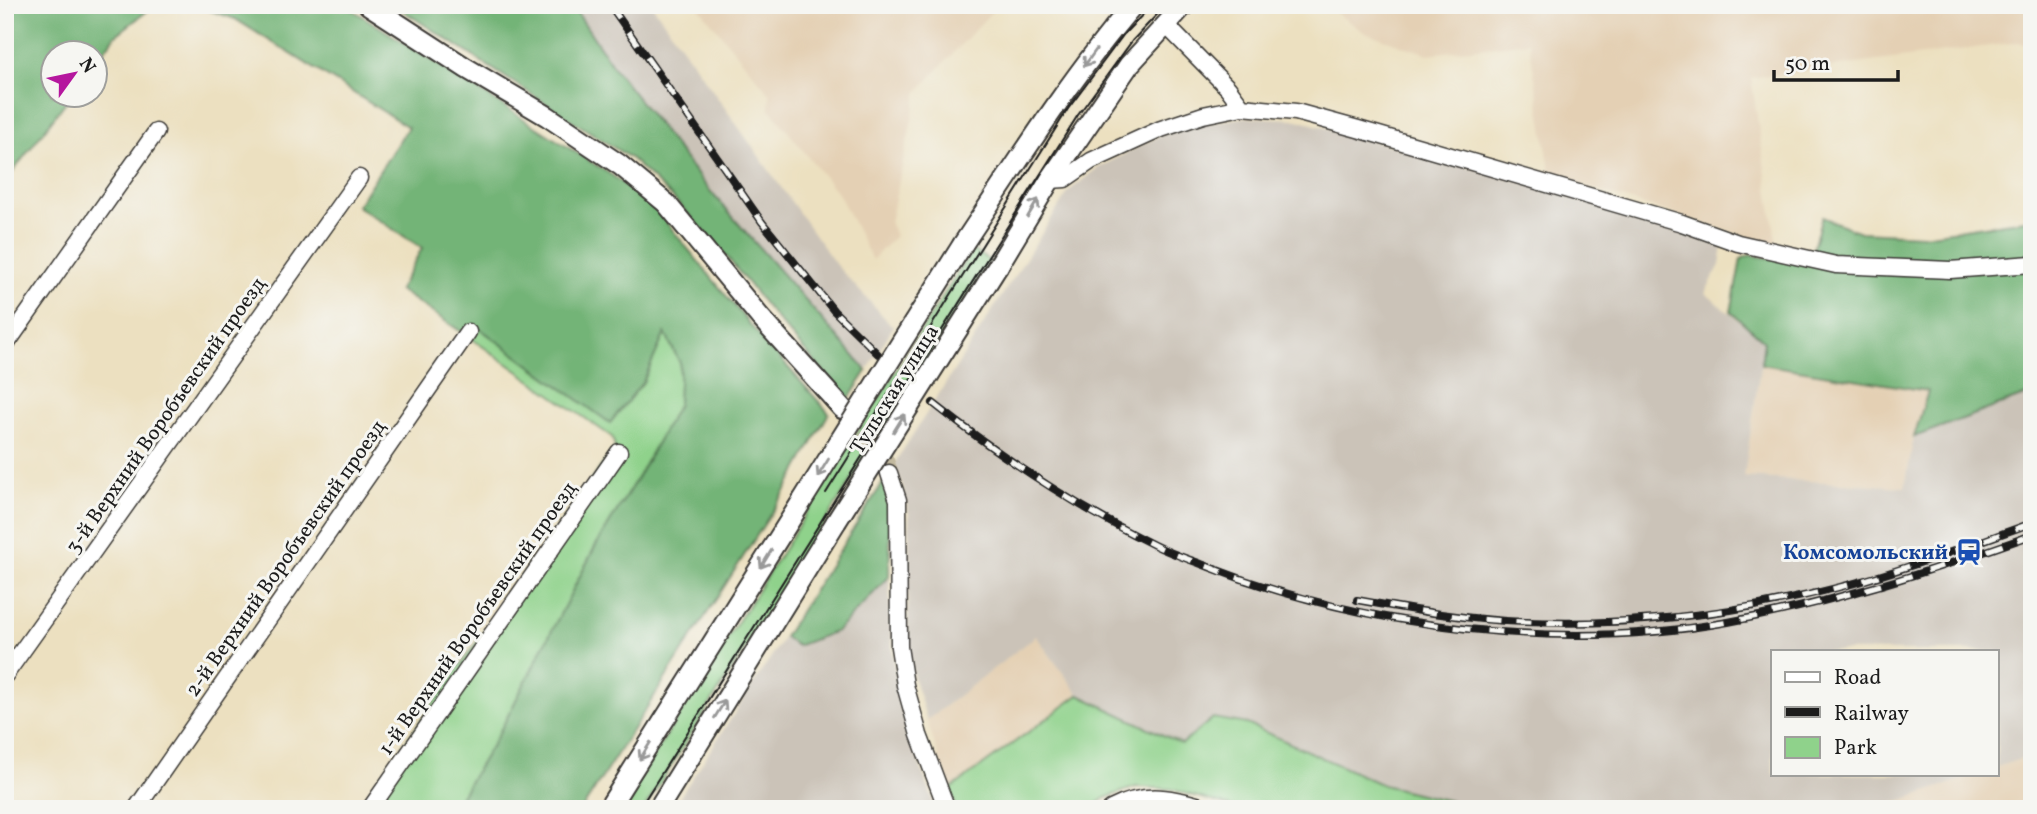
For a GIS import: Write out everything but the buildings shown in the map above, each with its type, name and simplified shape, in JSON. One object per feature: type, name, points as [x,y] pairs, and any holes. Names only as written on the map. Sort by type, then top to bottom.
[{"type":"street","points":[[369,5],[620,164],[666,203],[760,317],[843,409]]},
{"type":"street","name":"Тульская улица","points":[[608,809],[963,244],[1058,102],[1133,5]]},
{"type":"street","name":"Тульская улица","points":[[658,809],[1050,180],[1129,65],[1184,5]]},
{"type":"street","points":[[1165,24],[1228,88],[1242,107]]},
{"type":"street","points":[[1050,180],[1065,179],[1091,161],[1161,129],[1203,115],[1242,107],[1296,112],[1334,122],[1682,223],[1738,243],[1836,265],[1950,270],[2032,264]]},
{"type":"street","points":[[5,346],[156,132]]},
{"type":"street","name":"3-й Верхний Воробъевский проезд","points":[[5,675],[359,178]]},
{"type":"street","name":"2-й Верхний Воробъевский проезд","points":[[136,809],[468,332]]},
{"type":"street","name":"1-й Верхний Воробъевский проезд","points":[[370,809],[619,452]]},
{"type":"street","points":[[889,472],[898,500],[899,648],[905,685],[919,735],[947,809]]},
{"type":"street","points":[[1111,809],[1136,799],[1170,797],[1210,809]]},
{"type":"shaded area","points":[[572,5],[652,5],[836,265],[893,327],[867,371],[710,191],[614,68]]},
{"type":"shaded area","points":[[697,5],[998,5],[918,91],[890,223],[895,236],[872,260],[839,195],[769,108],[770,94]]},
{"type":"shaded area","points":[[1324,5],[2032,5],[2032,48],[2019,42],[1751,78],[1777,246],[1551,176],[1529,42],[1427,54],[1364,32]]},
{"type":"shaded area","points":[[1246,117],[1294,119],[1561,193],[1723,247],[1720,265],[1705,293],[1764,341],[1744,477],[1905,487],[1914,437],[2032,393],[2032,755],[1998,767],[1998,650],[1771,650],[1771,776],[1972,776],[1876,809],[1482,809],[1383,785],[1247,724],[1213,718],[1182,744],[1079,695],[1036,636],[927,720],[914,679],[908,645],[909,515],[903,487],[894,464],[1069,191],[1096,169],[1161,135]]},
{"type":"shaded area","points":[[1761,364],[1928,391],[1914,437],[1905,487],[1744,477]]},
{"type":"shaded area","points":[[889,577],[897,686],[909,734],[936,809],[672,809],[784,637],[797,646],[836,631]]},
{"type":"shaded area","points":[[1036,636],[1079,695],[949,790],[927,720]]},
{"type":"shaded area","points":[[2032,755],[2032,809],[1876,809],[1972,776],[1998,776],[1998,767]]},
{"type":"green space","points":[[5,5],[345,5],[613,176],[657,211],[751,326],[829,413],[786,490],[582,809],[453,809],[498,735],[595,547],[678,405],[680,363],[665,333],[643,382],[610,423],[479,328],[472,339],[399,290],[422,248],[357,206],[408,127],[235,19],[197,6],[150,9],[115,36],[108,45],[108,38],[38,38],[38,108],[61,108],[5,182]]},
{"type":"green space","points":[[394,5],[572,5],[614,68],[710,191],[867,371],[848,400],[769,310],[719,247],[672,197],[630,158]]},
{"type":"green space","points":[[1822,217],[1860,232],[1923,235],[2032,219],[2032,393],[1914,437],[1928,391],[1761,364],[1764,341],[1731,312],[1741,259],[1750,255],[1808,264]]},
{"type":"green space","points":[[972,250],[990,261],[644,809],[620,809]]},
{"type":"green space","points":[[479,328],[610,423],[643,382],[665,333],[680,363],[678,405],[595,547],[498,735],[453,809],[358,809],[615,447],[612,437],[472,339]]},
{"type":"green space","points":[[884,481],[891,511],[889,577],[837,631],[797,646],[784,637]]},
{"type":"green space","points":[[1079,695],[1182,744],[1213,718],[1247,724],[1383,785],[1482,809],[1238,809],[1171,789],[1136,787],[1105,798],[1089,809],[957,809],[949,790]]},
{"type":"tunnel","points":[[843,409],[876,446],[889,473]]},
{"type":"tram line","points":[[826,493],[1068,109],[1124,34],[1152,5]]},
{"type":"tram line","points":[[639,809],[1078,115],[1132,41],[1166,5]]},
{"type":"railway","points":[[610,5],[762,222],[834,311],[878,354]]},
{"type":"railway","points":[[933,403],[1040,480],[1096,514],[1168,551],[1269,588],[1333,606],[1465,629],[1599,635],[1664,631],[1728,622],[1882,585],[2032,535]]},
{"type":"railway","points":[[1357,600],[1504,621],[1603,622],[1682,616],[1760,605],[1836,588],[1910,566],[2032,523]]},
{"type":"place","name":"Комсомольский","points":[[1969,552]]}]
